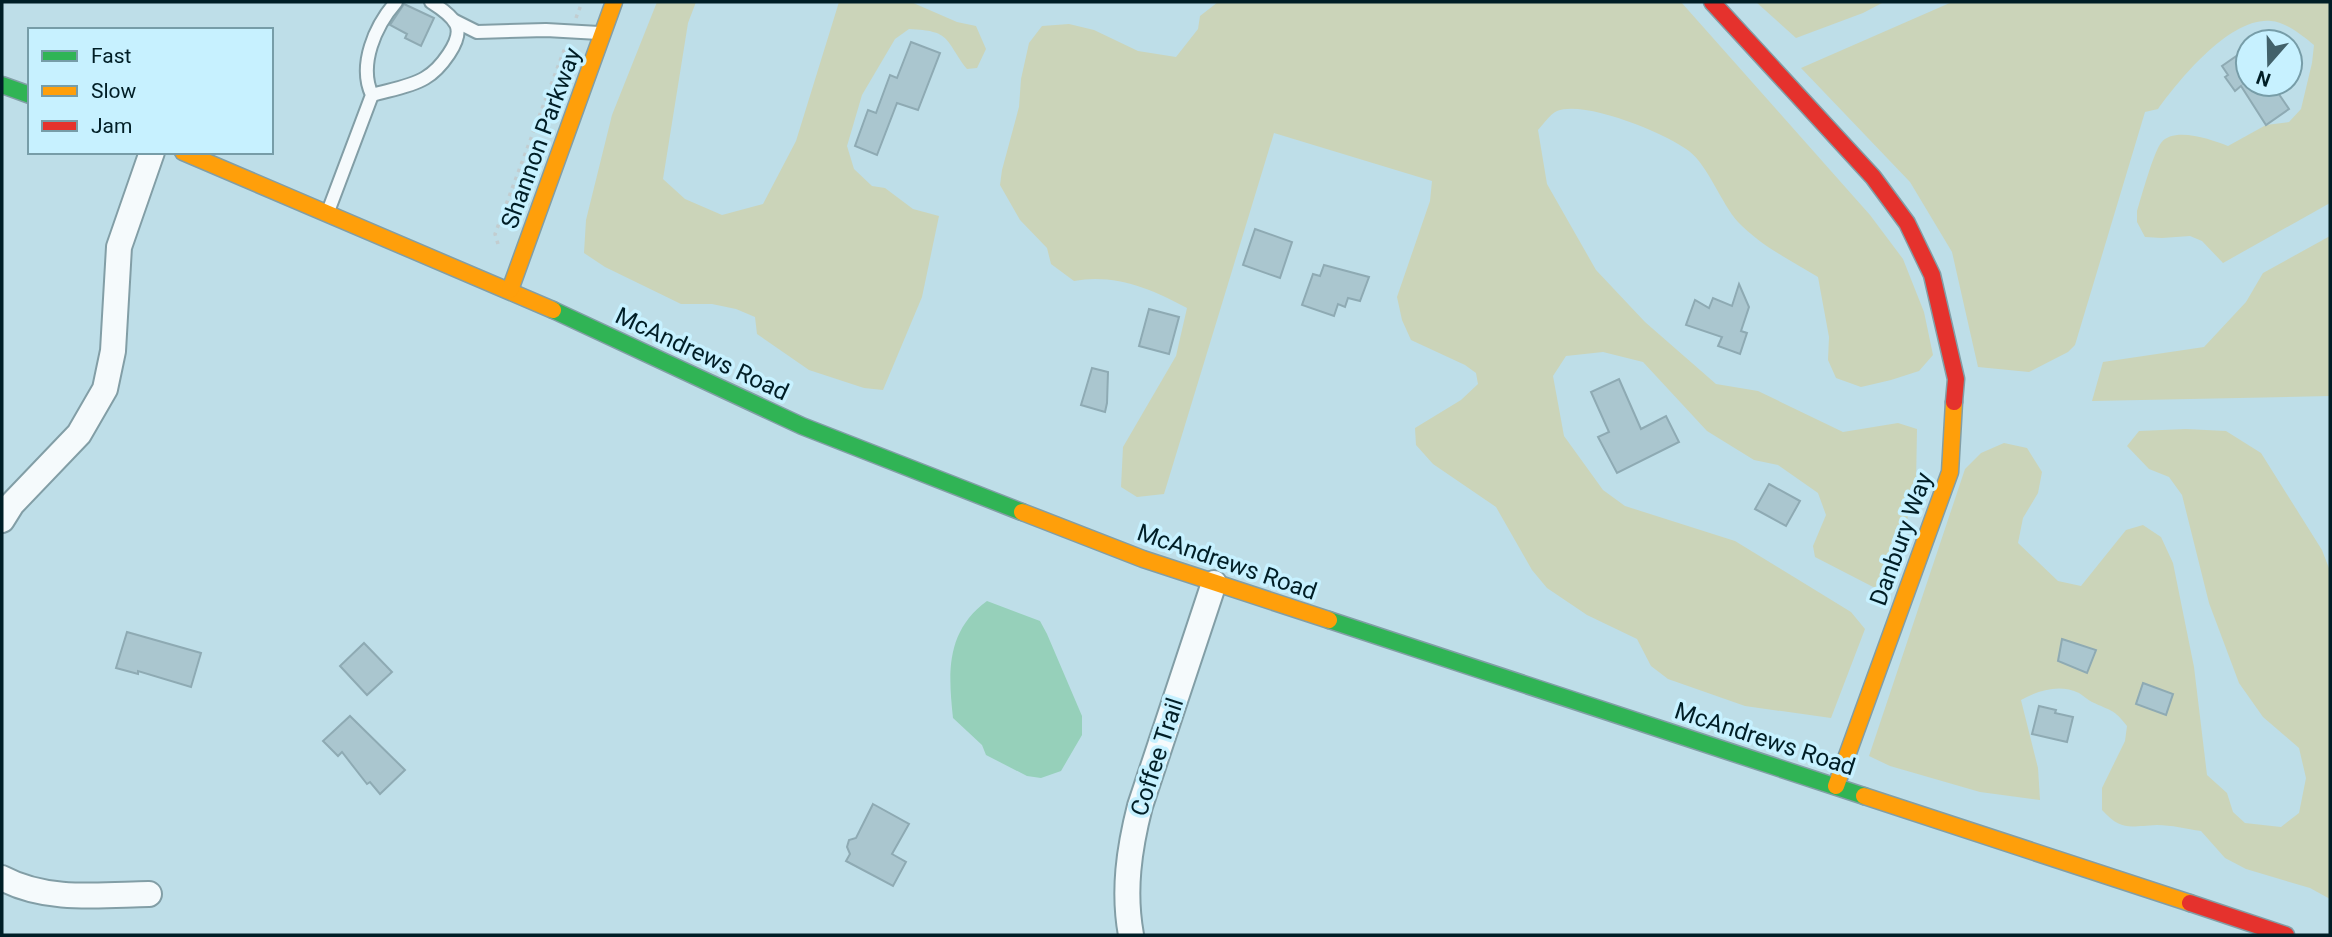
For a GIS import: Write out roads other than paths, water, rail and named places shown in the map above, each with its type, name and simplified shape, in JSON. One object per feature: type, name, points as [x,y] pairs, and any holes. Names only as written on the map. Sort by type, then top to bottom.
[{"type":"main road","name":"Shannon Parkway","points":[[510,290],[614,2]]},
{"type":"main road","name":"Danbury Way","points":[[1712,2],[1873,177],[1906,223],[1932,275],[1956,379],[1950,472],[1836,786]]},
{"type":"main road","points":[[2,85],[28,94]]},
{"type":"main road","name":"McAndrews Road","points":[[188,154],[510,290],[802,426],[1143,559],[2286,935]]},
{"type":"street","points":[[2,520],[12,504],[79,434],[104,389],[113,351],[119,247],[151,154]]},
{"type":"street","name":"Coffee Trail","points":[[1131,935],[1127,918],[1131,842],[1140,806],[1214,583]]},
{"type":"street","points":[[2,878],[18,887],[66,896],[149,894]]},
{"type":"lane","points":[[327,213],[372,95],[367,83],[368,58],[383,20],[396,2]]},
{"type":"lane","points":[[431,2],[455,21],[477,32],[546,30],[603,33]]},
{"type":"lane","points":[[372,95],[425,79],[452,50],[458,30],[455,21]]}]
